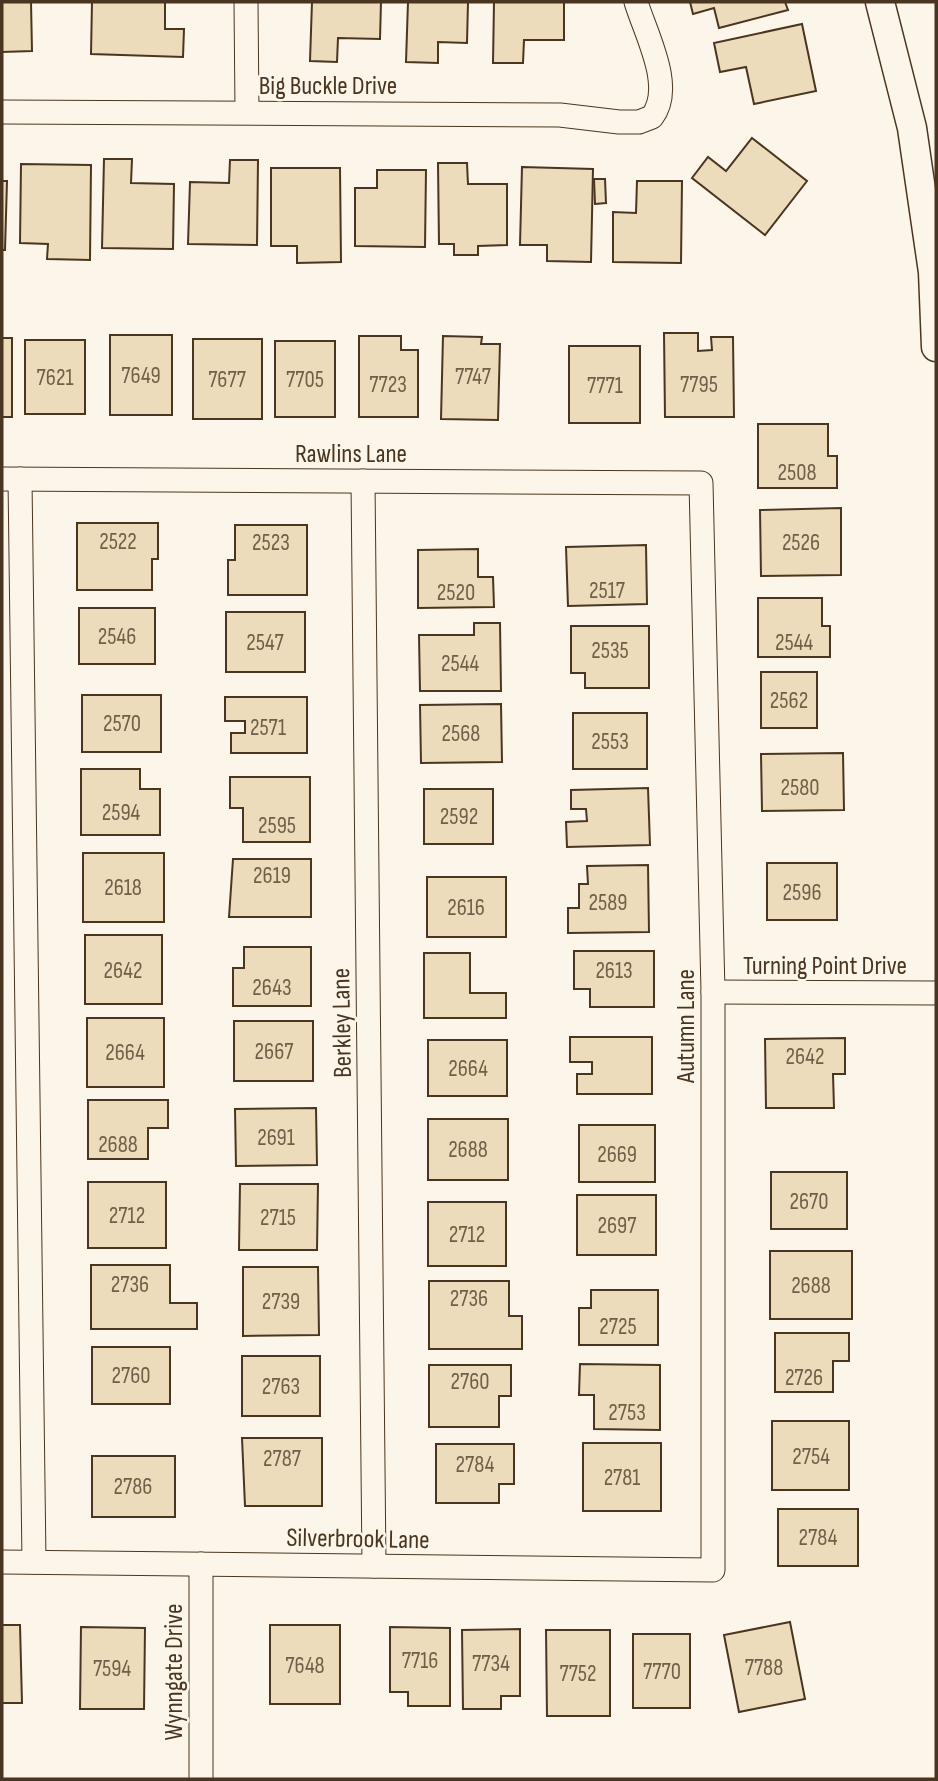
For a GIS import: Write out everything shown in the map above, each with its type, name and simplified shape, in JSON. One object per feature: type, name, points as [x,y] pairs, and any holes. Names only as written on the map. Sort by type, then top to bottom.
[{"type":"street","points":[[246,2],[247,112]]},
{"type":"street","name":"Big Buckle Drive","points":[[2,112],[561,115],[639,122],[652,117],[662,94],[661,80],[636,2]]},
{"type":"street","points":[[880,2],[912,128],[935,272],[936,347]]},
{"type":"street","points":[[11,479],[34,1562]]},
{"type":"street","name":"Rawlins Lane","points":[[11,479],[701,483]]},
{"type":"street","name":"Berkley Lane","points":[[363,481],[374,1566]]},
{"type":"street","name":"Autumn Lane","points":[[701,483],[713,992],[713,1570]]},
{"type":"street","name":"Turning Point Drive","points":[[713,992],[936,993]]},
{"type":"street","name":"Silverbrook Lane","points":[[2,1562],[713,1570]]},
{"type":"street","name":"Wynngate Drive","points":[[201,1564],[201,1779]]},
{"type":"building","points":[[2,2],[31,2],[32,51],[2,52]]},
{"type":"building","points":[[92,2],[165,2],[165,29],[184,29],[183,57],[91,54]]},
{"type":"building","points":[[312,2],[381,2],[380,39],[338,38],[337,62],[310,61]]},
{"type":"building","points":[[408,2],[468,2],[467,43],[438,42],[438,63],[406,62]]},
{"type":"building","points":[[494,2],[564,2],[564,40],[524,40],[523,63],[493,63]]},
{"type":"building","points":[[690,2],[785,2],[788,10],[719,28],[714,8],[693,14]]},
{"type":"building","points":[[802,24],[816,91],[754,104],[746,67],[720,72],[714,43]]},
{"type":"building","points":[[752,138],[807,181],[765,235],[692,178],[708,157],[726,171]]},
{"type":"building","points":[[104,159],[132,159],[131,183],[174,184],[173,249],[102,248]]},
{"type":"building","points":[[230,160],[258,160],[257,245],[188,244],[190,182],[229,183]]},
{"type":"building","points":[[438,163],[467,163],[468,184],[507,184],[507,245],[478,246],[478,255],[454,255],[454,244],[439,244]]},
{"type":"building","points":[[21,164],[91,165],[90,260],[47,259],[48,244],[20,243]]},
{"type":"building","points":[[522,167],[593,169],[591,262],[547,261],[547,245],[520,245]]},
{"type":"building","points":[[271,168],[340,168],[341,262],[297,263],[297,246],[271,246]]},
{"type":"building","points":[[377,170],[426,170],[425,247],[355,246],[355,188],[377,188]]},
{"type":"building","points":[[594,179],[605,179],[606,203],[595,204]]},
{"type":"building","points":[[2,181],[7,181],[5,250],[2,250]]},
{"type":"building","points":[[637,181],[682,181],[681,263],[613,262],[613,212],[636,213]]},
{"type":"building","points":[[664,333],[698,333],[698,351],[712,350],[711,337],[733,337],[734,417],[665,417]]},
{"type":"building","points":[[110,335],[172,335],[172,415],[110,415]]},
{"type":"building","points":[[359,336],[401,336],[401,350],[418,350],[418,417],[359,417]]},
{"type":"building","points":[[443,336],[482,337],[481,344],[500,344],[498,420],[441,419]]},
{"type":"building","points":[[2,338],[12,338],[12,417],[2,417]]},
{"type":"building","points":[[193,339],[262,339],[262,419],[193,419]]},
{"type":"building","points":[[25,340],[85,340],[85,414],[25,414]]},
{"type":"building","points":[[275,341],[335,341],[335,417],[275,417]]},
{"type":"building","points":[[569,346],[640,346],[640,423],[569,423]]},
{"type":"building","points":[[758,424],[828,424],[828,456],[837,456],[837,488],[758,488]]},
{"type":"building","points":[[841,508],[841,575],[761,576],[760,510]]},
{"type":"building","points":[[77,523],[158,523],[158,559],[152,559],[152,590],[77,590]]},
{"type":"building","points":[[235,525],[307,525],[307,595],[228,595],[228,560],[235,560]]},
{"type":"building","points":[[646,545],[647,604],[568,606],[566,547]]},
{"type":"building","points":[[478,549],[478,577],[493,577],[494,607],[418,608],[418,550]]},
{"type":"building","points":[[758,598],[822,598],[822,626],[830,626],[830,657],[758,657]]},
{"type":"building","points":[[79,608],[155,608],[155,664],[79,664]]},
{"type":"building","points":[[226,612],[305,612],[305,672],[226,672]]},
{"type":"building","points":[[474,623],[500,623],[501,691],[420,691],[419,635],[474,635]]},
{"type":"building","points":[[571,626],[649,626],[649,688],[585,688],[585,673],[571,673]]},
{"type":"building","points":[[761,672],[817,672],[817,728],[761,728]]},
{"type":"building","points":[[82,695],[161,695],[161,752],[82,752]]},
{"type":"building","points":[[225,697],[307,697],[307,753],[231,753],[231,733],[245,733],[245,721],[225,721]]},
{"type":"building","points":[[501,704],[502,762],[421,763],[420,705]]},
{"type":"building","points":[[573,713],[647,713],[647,769],[573,769]]},
{"type":"building","points":[[843,753],[844,810],[762,811],[761,754]]},
{"type":"building","points":[[81,769],[140,769],[140,789],[160,789],[160,835],[81,835]]},
{"type":"building","points":[[230,777],[310,777],[310,842],[243,842],[243,808],[230,808]]},
{"type":"building","points":[[648,788],[650,845],[567,847],[566,822],[587,821],[586,809],[571,809],[571,790]]},
{"type":"building","points":[[424,789],[493,789],[493,844],[424,844]]},
{"type":"building","points":[[83,853],[164,853],[164,922],[83,922]]},
{"type":"building","points":[[233,859],[311,859],[311,917],[229,917]]},
{"type":"building","points":[[767,863],[837,863],[837,920],[767,920]]},
{"type":"building","points":[[648,865],[649,932],[568,933],[568,908],[579,908],[579,884],[588,884],[587,866]]},
{"type":"building","points":[[427,877],[506,877],[506,937],[427,937]]},
{"type":"building","points":[[85,935],[162,935],[162,1004],[85,1004]]},
{"type":"building","points":[[244,947],[311,947],[311,1006],[233,1006],[233,968],[244,968]]},
{"type":"building","points":[[574,951],[654,951],[654,1007],[590,1007],[590,989],[574,989]]},
{"type":"building","points":[[424,953],[470,953],[470,993],[506,993],[506,1018],[424,1018]]},
{"type":"building","points":[[87,1018],[164,1018],[164,1087],[87,1087]]},
{"type":"building","points":[[234,1021],[313,1021],[313,1081],[234,1081]]},
{"type":"building","points":[[570,1037],[652,1037],[652,1094],[577,1094],[577,1074],[592,1074],[592,1062],[570,1062]]},
{"type":"building","points":[[845,1038],[845,1074],[833,1074],[834,1108],[766,1108],[765,1039]]},
{"type":"building","points":[[428,1040],[507,1040],[507,1096],[428,1096]]},
{"type":"building","points":[[88,1100],[168,1100],[168,1128],[148,1128],[148,1159],[88,1159]]},
{"type":"building","points":[[316,1108],[317,1165],[236,1166],[235,1109]]},
{"type":"building","points":[[428,1119],[508,1119],[508,1180],[428,1180]]},
{"type":"building","points":[[579,1125],[655,1125],[655,1182],[579,1182]]},
{"type":"building","points":[[771,1172],[847,1172],[847,1229],[771,1229]]},
{"type":"building","points":[[88,1182],[166,1182],[166,1248],[88,1248]]},
{"type":"building","points":[[240,1184],[318,1184],[317,1250],[239,1250]]},
{"type":"building","points":[[577,1195],[656,1195],[656,1255],[577,1255]]},
{"type":"building","points":[[428,1202],[506,1202],[506,1266],[428,1266]]},
{"type":"building","points":[[770,1251],[852,1251],[852,1319],[770,1319]]},
{"type":"building","points":[[91,1265],[170,1265],[170,1303],[197,1303],[197,1329],[91,1329]]},
{"type":"building","points":[[243,1267],[318,1267],[319,1335],[243,1336]]},
{"type":"building","points":[[429,1281],[509,1281],[509,1316],[522,1316],[522,1349],[429,1349]]},
{"type":"building","points":[[591,1290],[658,1290],[658,1345],[579,1345],[579,1308],[591,1308]]},
{"type":"building","points":[[775,1333],[849,1333],[849,1361],[833,1361],[833,1392],[775,1392]]},
{"type":"building","points":[[92,1347],[170,1347],[170,1404],[92,1404]]},
{"type":"building","points":[[242,1356],[320,1356],[320,1416],[242,1416]]},
{"type":"building","points":[[580,1364],[660,1365],[660,1430],[594,1429],[594,1395],[579,1395]]},
{"type":"building","points":[[429,1365],[511,1365],[511,1396],[499,1396],[499,1427],[429,1427]]},
{"type":"building","points":[[772,1421],[849,1421],[849,1490],[772,1490]]},
{"type":"building","points":[[242,1438],[322,1438],[322,1506],[245,1506]]},
{"type":"building","points":[[583,1443],[661,1443],[661,1511],[583,1511]]},
{"type":"building","points":[[436,1444],[514,1444],[514,1484],[499,1484],[499,1503],[436,1503]]},
{"type":"building","points":[[92,1456],[175,1456],[175,1517],[92,1517]]},
{"type":"building","points":[[778,1509],[858,1509],[858,1566],[778,1566]]},
{"type":"building","points":[[790,1622],[805,1699],[739,1712],[724,1635]]},
{"type":"building","points":[[2,1625],[20,1625],[22,1703],[2,1703]]},
{"type":"building","points":[[270,1625],[340,1625],[340,1704],[270,1704]]},
{"type":"building","points":[[81,1627],[145,1628],[144,1709],[80,1709]]},
{"type":"building","points":[[390,1627],[450,1628],[450,1706],[408,1706],[408,1692],[390,1692]]},
{"type":"building","points":[[520,1629],[520,1696],[501,1696],[501,1709],[463,1709],[462,1630]]},
{"type":"building","points":[[546,1630],[610,1630],[610,1716],[547,1716]]},
{"type":"building","points":[[633,1634],[690,1634],[690,1708],[633,1708]]}]
